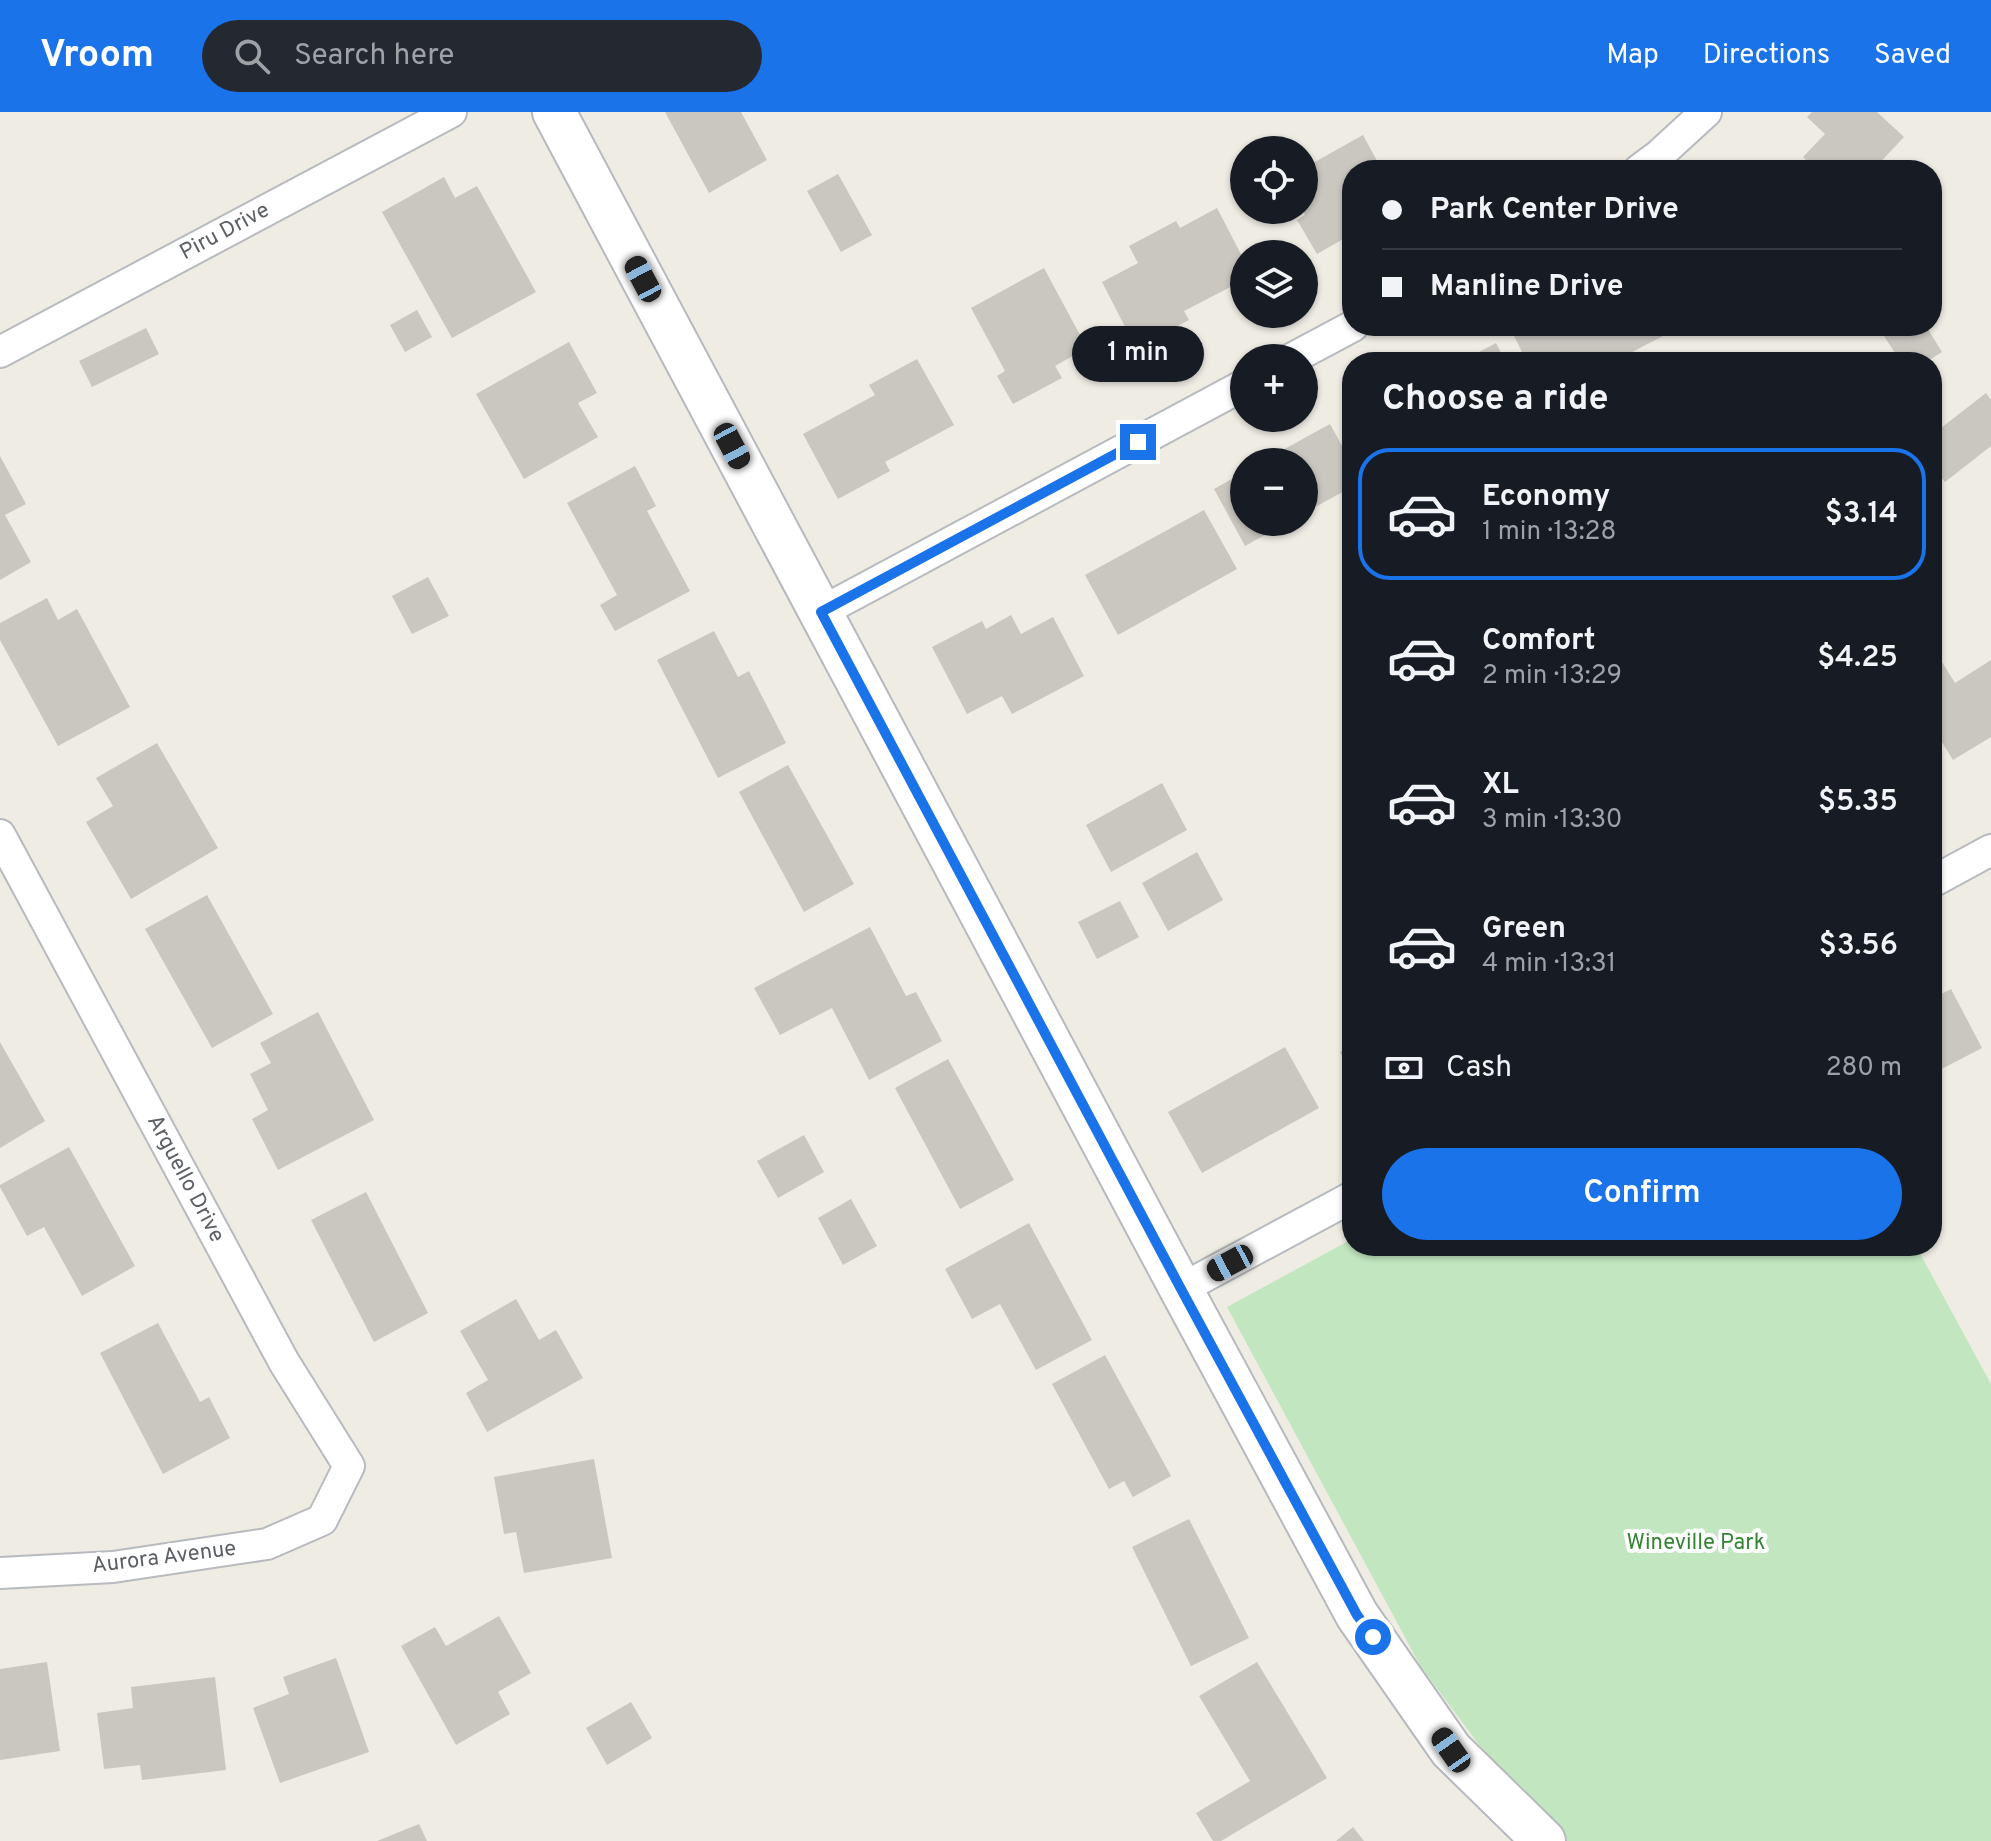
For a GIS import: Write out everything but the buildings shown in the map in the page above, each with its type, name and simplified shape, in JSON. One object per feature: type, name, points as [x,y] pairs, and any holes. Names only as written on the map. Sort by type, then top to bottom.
[{"type":"street","name":"Piru Drive","points":[[0,352],[451,112]]},
{"type":"street","points":[[554,112],[1357,1615],[1451,1750],[1544,1841]]},
{"type":"street","points":[[1653,160],[1706,112]]},
{"type":"street","points":[[1318,345],[1342,332]]},
{"type":"street","points":[[821,612],[1230,393]]},
{"type":"street","name":"Arguello Drive","points":[[0,835],[284,1362],[349,1466],[322,1520]]},
{"type":"street","points":[[1942,877],[1991,850]]},
{"type":"street","points":[[1181,1289],[1342,1202]]},
{"type":"street","name":"Aurora Avenue","points":[[0,1573],[113,1567],[267,1544],[322,1520]]},
{"type":"green space","name":"Wineville Park","points":[[1342,1244],[1342,1256],[1921,1256],[1991,1384],[1991,1841],[1566,1841],[1530,1813],[1421,1667],[1227,1307]]},
{"type":"route","points":[[1138,442],[821,612],[1181,1289],[1357,1615],[1373,1637]]}]
